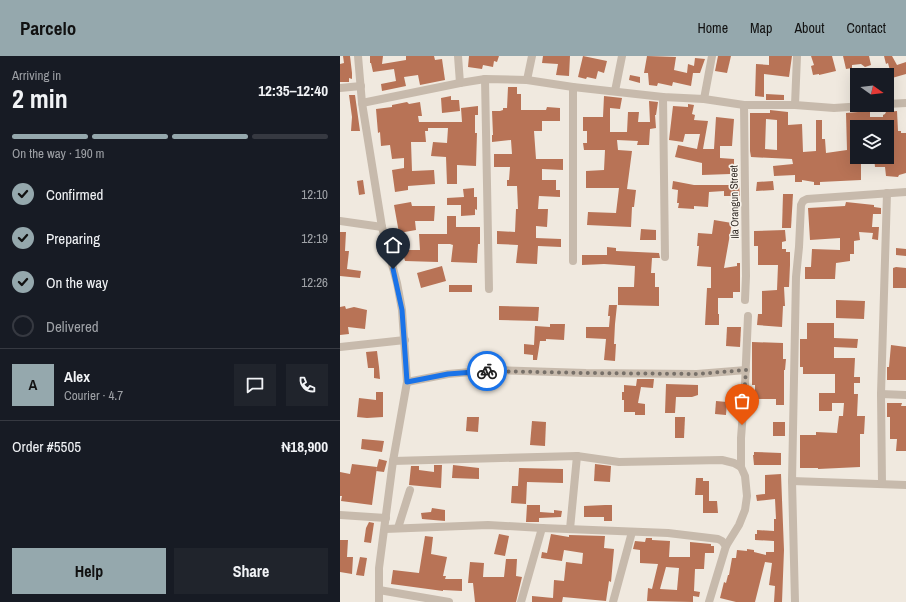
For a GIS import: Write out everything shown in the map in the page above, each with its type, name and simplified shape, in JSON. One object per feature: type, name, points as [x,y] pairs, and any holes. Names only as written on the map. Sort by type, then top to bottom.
[{"type":"street","points":[[358,56],[362,103],[382,227],[397,283],[402,310],[407,382],[393,461],[384,529],[380,568],[379,602]]},
{"type":"street","points":[[458,56],[460,83]]},
{"type":"street","points":[[527,80],[532,56]]},
{"type":"street","points":[[615,91],[622,56]]},
{"type":"street","points":[[704,99],[712,56]]},
{"type":"street","points":[[795,106],[797,56]]},
{"type":"street","points":[[362,103],[485,79],[527,80],[573,87],[663,97],[704,99],[744,104],[834,108],[850,107]]},
{"type":"street","points":[[485,79],[489,289]]},
{"type":"street","points":[[340,88],[361,86]]},
{"type":"street","points":[[573,87],[573,261]]},
{"type":"street","points":[[663,97],[665,256]]},
{"type":"street","points":[[894,104],[906,103]]},
{"type":"street","name":"Ila Orangun Street","points":[[744,104],[745,300]]},
{"type":"street","points":[[795,602],[792,481],[796,277],[801,205],[803,201],[807,199],[906,192]]},
{"type":"street","points":[[882,484],[881,394],[887,193]]},
{"type":"street","points":[[340,221],[382,227]]},
{"type":"street","points":[[709,602],[726,546],[736,530],[745,510],[747,496],[745,476],[742,467],[741,438],[748,316]]},
{"type":"street","points":[[340,347],[405,340]]},
{"type":"street","points":[[407,382],[448,374],[493,370],[697,374],[746,370]]},
{"type":"street","points":[[881,394],[906,395]]},
{"type":"street","points":[[393,461],[577,456],[619,462],[722,460],[742,467]]},
{"type":"street","points":[[570,529],[577,456]]},
{"type":"street","points":[[792,481],[906,485]]},
{"type":"street","points":[[398,528],[410,490]]},
{"type":"street","points":[[340,515],[386,518]]},
{"type":"street","points":[[384,529],[488,525],[668,533],[718,539],[726,546]]},
{"type":"street","points":[[521,602],[542,528]]},
{"type":"street","points":[[613,602],[632,532]]},
{"type":"street","points":[[379,590],[449,602]]},
{"type":"building","points":[[343,56],[350,56],[352,79],[349,78],[349,82],[340,82],[340,64],[344,63]]},
{"type":"building","points":[[370,56],[383,56],[382,64],[406,60],[406,56],[434,56],[435,60],[442,59],[445,80],[420,85],[418,75],[404,77],[406,86],[382,91],[381,84],[396,81],[394,69],[373,72],[370,63]]},
{"type":"building","points":[[469,56],[499,56],[497,62],[494,61],[493,67],[483,65],[482,69],[468,67]]},
{"type":"building","points":[[543,56],[570,56],[569,76],[556,75],[558,64],[542,63]]},
{"type":"building","points":[[583,56],[607,61],[604,73],[598,71],[596,79],[578,77]]},
{"type":"building","points":[[647,56],[676,57],[674,70],[687,73],[688,64],[694,66],[695,58],[705,59],[700,73],[693,73],[691,86],[673,82],[672,86],[658,83],[657,86],[649,85],[648,73],[644,73]]},
{"type":"building","points":[[718,56],[731,56],[727,73],[715,71]]},
{"type":"building","points":[[769,56],[792,56],[789,77],[764,74],[764,97],[755,96],[756,64],[769,65]]},
{"type":"building","points":[[811,56],[832,56],[836,71],[813,75],[811,66],[814,65]]},
{"type":"building","points":[[843,56],[869,56],[871,65],[865,67],[861,64],[852,65],[852,68],[846,69]]},
{"type":"building","points":[[884,56],[892,56],[897,65],[906,62],[906,74],[894,77],[894,68],[889,68],[888,63],[886,64]]},
{"type":"building","points":[[630,75],[640,77],[640,83],[629,80]]},
{"type":"building","points":[[508,87],[517,87],[517,94],[521,94],[521,110],[546,110],[547,107],[560,108],[560,121],[542,121],[542,131],[534,131],[536,159],[563,159],[563,170],[542,169],[542,180],[556,180],[556,190],[560,190],[560,197],[539,196],[538,209],[548,209],[547,227],[536,226],[536,238],[561,239],[561,247],[538,246],[537,264],[516,263],[518,245],[497,244],[497,231],[515,232],[516,209],[518,209],[517,186],[507,186],[510,167],[494,167],[494,154],[512,154],[511,140],[492,142],[492,111],[500,111],[503,110],[503,108],[507,108]]},
{"type":"building","points":[[766,94],[784,95],[784,100],[766,100]]},
{"type":"building","points":[[349,95],[355,95],[360,131],[351,131],[352,117]]},
{"type":"building","points":[[451,96],[451,100],[459,100],[460,111],[442,113],[441,98]]},
{"type":"building","points":[[604,96],[622,98],[620,109],[610,108],[610,132],[627,132],[628,112],[639,112],[638,122],[650,122],[649,101],[658,102],[655,115],[656,128],[650,129],[649,145],[637,145],[638,141],[617,140],[618,150],[632,151],[627,189],[636,190],[634,207],[632,207],[631,227],[587,225],[588,212],[616,213],[619,188],[586,188],[586,171],[604,170],[605,150],[584,150],[583,143],[587,143],[587,131],[583,131],[583,117],[603,117]]},
{"type":"building","points":[[407,102],[409,104],[420,102],[422,116],[418,116],[419,122],[462,122],[461,108],[478,106],[478,115],[475,115],[475,133],[477,133],[476,166],[457,165],[457,184],[447,184],[446,157],[431,156],[433,142],[447,143],[448,128],[428,128],[428,131],[425,131],[426,142],[411,142],[412,171],[434,170],[435,184],[408,186],[408,190],[395,192],[392,170],[404,168],[404,158],[392,159],[390,145],[381,146],[380,132],[378,133],[376,109],[392,107],[392,105]]},
{"type":"building","points":[[688,104],[694,105],[692,114],[695,115],[694,120],[708,121],[703,149],[714,149],[716,117],[734,119],[732,146],[720,146],[720,158],[734,159],[734,169],[730,169],[730,174],[702,175],[702,163],[675,157],[678,145],[697,149],[700,134],[685,134],[683,142],[669,140],[673,106],[688,107]]},
{"type":"building","points":[[770,110],[788,112],[788,125],[802,124],[803,152],[816,151],[816,120],[822,120],[822,139],[825,139],[826,153],[847,150],[846,113],[870,112],[870,117],[883,117],[886,112],[897,111],[898,131],[901,131],[901,133],[906,133],[906,173],[899,175],[898,177],[886,176],[885,167],[875,167],[875,164],[894,164],[894,120],[850,120],[850,164],[861,164],[861,180],[820,182],[820,185],[814,185],[814,182],[802,180],[802,182],[795,182],[795,175],[774,176],[773,166],[793,164],[792,159],[751,157],[750,113],[770,113]],"holes":[[[766,119],[777,120],[777,150],[765,149]]]},
{"type":"building","points":[[363,180],[365,194],[359,195],[357,181]]},
{"type":"building","points":[[673,181],[694,185],[739,185],[740,196],[724,196],[724,191],[709,192],[708,207],[694,206],[694,209],[678,208],[678,190],[672,189]]},
{"type":"building","points":[[773,181],[774,190],[756,191],[757,182]]},
{"type":"building","points":[[474,188],[474,197],[477,197],[477,210],[475,209],[475,215],[461,216],[461,205],[447,205],[447,198],[464,197],[463,189]]},
{"type":"building","points":[[783,194],[793,194],[791,228],[782,228]]},
{"type":"building","points":[[411,202],[412,206],[435,206],[434,221],[415,221],[416,230],[399,233],[394,205]]},
{"type":"building","points":[[846,202],[874,205],[874,207],[881,208],[881,214],[873,214],[872,227],[879,227],[878,240],[872,239],[873,233],[859,232],[860,240],[854,241],[854,254],[850,254],[850,261],[836,263],[835,279],[805,279],[805,267],[811,267],[812,249],[840,250],[840,238],[810,240],[808,208],[845,206]]},
{"type":"building","points":[[447,216],[456,216],[456,227],[480,227],[480,244],[478,244],[477,263],[451,262],[453,245],[450,244],[438,244],[438,262],[405,261],[402,250],[420,250],[419,234],[447,234]]},
{"type":"building","points":[[714,220],[732,223],[724,268],[737,266],[737,263],[740,263],[740,292],[733,292],[733,298],[718,298],[719,325],[705,325],[707,288],[711,288],[711,267],[697,266],[699,246],[697,246],[698,233],[712,234]]},
{"type":"building","points":[[641,229],[656,230],[656,240],[640,240]]},
{"type":"building","points":[[785,230],[786,241],[782,242],[782,249],[786,249],[786,252],[790,252],[790,265],[789,287],[784,287],[785,306],[783,306],[782,327],[757,325],[758,314],[762,314],[762,291],[777,290],[778,265],[758,265],[758,246],[754,246],[754,231]]},
{"type":"building","points":[[340,232],[346,232],[345,251],[349,251],[347,269],[361,271],[360,278],[340,276]]},
{"type":"building","points":[[607,247],[616,248],[616,251],[659,253],[660,258],[652,258],[651,273],[655,273],[655,287],[659,287],[659,306],[618,305],[618,287],[634,287],[635,266],[604,264],[582,265],[582,255],[607,255]]},
{"type":"building","points":[[896,248],[906,249],[906,256],[896,255]]},
{"type":"building","points":[[442,266],[446,281],[421,288],[417,273]]},
{"type":"building","points":[[893,268],[906,268],[906,288],[893,288]]},
{"type":"building","points":[[449,285],[472,285],[472,292],[449,292]]},
{"type":"building","points":[[836,300],[865,301],[864,319],[836,318]]},
{"type":"building","points":[[609,305],[617,305],[614,344],[616,344],[615,361],[604,360],[606,339],[586,338],[586,327],[609,327]]},
{"type":"building","points":[[345,306],[346,309],[354,307],[367,310],[365,329],[348,327],[349,334],[340,335],[340,307]]},
{"type":"building","points":[[499,306],[539,307],[538,321],[499,320]]},
{"type":"building","points":[[807,323],[834,323],[834,338],[858,339],[857,348],[834,347],[834,358],[855,358],[854,377],[860,377],[860,383],[854,383],[854,394],[858,394],[857,416],[865,416],[864,434],[860,434],[860,467],[818,469],[800,468],[800,435],[816,435],[816,432],[837,433],[839,416],[843,416],[844,403],[832,403],[832,411],[819,411],[819,393],[835,393],[835,374],[803,374],[803,367],[800,367],[800,339],[807,339]]},
{"type":"building","points":[[550,324],[565,324],[564,340],[546,339],[546,341],[540,341],[537,360],[533,360],[533,355],[524,354],[524,344],[534,345],[535,326],[550,327]]},
{"type":"building","points":[[727,327],[741,327],[740,347],[726,346]]},
{"type":"building","points":[[752,342],[783,343],[783,359],[786,359],[784,370],[784,405],[776,405],[776,399],[755,399],[755,385],[752,385]]},
{"type":"building","points":[[891,345],[906,347],[906,380],[887,380],[887,367],[889,367]]},
{"type":"building","points":[[377,351],[380,379],[374,378],[374,368],[368,368],[366,352]]},
{"type":"building","points":[[637,379],[654,379],[653,388],[641,387],[638,403],[645,404],[645,415],[635,415],[635,412],[624,412],[622,392],[624,392],[624,385],[636,386]]},
{"type":"building","points":[[666,384],[698,385],[698,395],[692,397],[676,397],[675,413],[665,413]]},
{"type":"building","points":[[376,392],[383,392],[383,417],[357,417],[359,398],[376,400]]},
{"type":"building","points":[[716,401],[727,402],[726,415],[715,414]]},
{"type":"building","points":[[887,403],[902,403],[901,406],[906,406],[906,451],[896,451],[897,439],[890,439],[890,417],[887,417]]},
{"type":"building","points":[[467,417],[479,417],[478,432],[466,431]]},
{"type":"building","points":[[675,417],[685,417],[684,438],[675,438]]},
{"type":"building","points":[[532,421],[546,422],[545,446],[530,445]]},
{"type":"building","points":[[773,422],[785,422],[785,436],[773,436]]},
{"type":"building","points":[[362,439],[384,441],[382,452],[361,449]]},
{"type":"building","points":[[754,452],[781,453],[781,465],[754,465]]},
{"type":"building","points":[[379,459],[387,461],[384,472],[376,471]]},
{"type":"building","points":[[352,464],[377,467],[372,505],[341,501],[340,472],[350,474]]},
{"type":"building","points":[[595,464],[611,466],[610,482],[594,481]]},
{"type":"building","points":[[434,465],[442,465],[441,488],[409,485],[411,466],[419,466],[419,470],[434,472]]},
{"type":"building","points":[[453,465],[479,468],[479,479],[452,478]]},
{"type":"building","points":[[519,468],[563,469],[563,483],[527,482],[526,504],[511,503],[512,486],[518,486]]},
{"type":"building","points":[[781,474],[784,550],[782,602],[774,602],[775,586],[769,585],[772,563],[765,562],[755,602],[736,602],[720,598],[724,582],[726,583],[729,575],[732,558],[736,558],[737,550],[754,550],[754,552],[766,555],[766,552],[774,552],[774,541],[755,540],[755,534],[757,534],[757,530],[774,531],[774,519],[776,519],[775,499],[757,501],[756,495],[765,494],[765,475]]},
{"type":"building","points":[[696,478],[703,478],[703,481],[709,481],[709,501],[717,501],[718,513],[703,513],[703,495],[695,495]]},
{"type":"building","points":[[527,505],[540,505],[540,512],[554,513],[554,510],[562,511],[561,517],[539,518],[539,522],[526,522]]},
{"type":"building","points":[[612,505],[612,521],[604,521],[604,517],[584,517],[584,506]]},
{"type":"building","points":[[432,508],[445,510],[445,521],[422,519],[421,513],[431,512]]},
{"type":"building","points":[[369,522],[374,523],[371,543],[364,542],[366,528]]},
{"type":"building","points":[[499,534],[509,536],[505,556],[494,554]]},
{"type":"building","points":[[551,534],[569,537],[569,535],[605,536],[604,548],[614,549],[611,582],[609,581],[606,601],[563,597],[562,602],[532,602],[532,596],[553,598],[554,580],[564,581],[566,562],[582,564],[583,553],[564,550],[562,561],[541,558],[542,552],[547,553]]},
{"type":"building","points":[[425,536],[433,537],[431,554],[447,557],[443,576],[446,576],[445,579],[462,579],[462,591],[443,591],[391,584],[393,570],[419,573]]},
{"type":"building","points":[[646,538],[652,538],[652,540],[670,541],[669,557],[690,557],[690,542],[711,544],[711,546],[714,546],[714,553],[705,553],[704,569],[695,569],[694,591],[700,592],[699,597],[693,596],[693,602],[647,601],[648,588],[652,589],[658,564],[640,563],[640,550],[633,549],[635,541],[645,542]],"holes":[[[666,567],[679,568],[677,590],[660,589]]]},
{"type":"building","points":[[340,540],[348,540],[347,557],[353,557],[352,574],[340,572]]},
{"type":"building","points":[[360,557],[367,558],[364,576],[356,575]]},
{"type":"building","points":[[506,559],[517,559],[516,576],[522,577],[516,602],[475,602],[473,583],[468,583],[470,562],[484,563],[483,577],[504,577]]},
{"type":"way so far","points":[[487,371],[697,374],[746,370],[742,425]]},
{"type":"route","points":[[393,269],[402,310],[407,382],[448,374],[487,371]]}]
